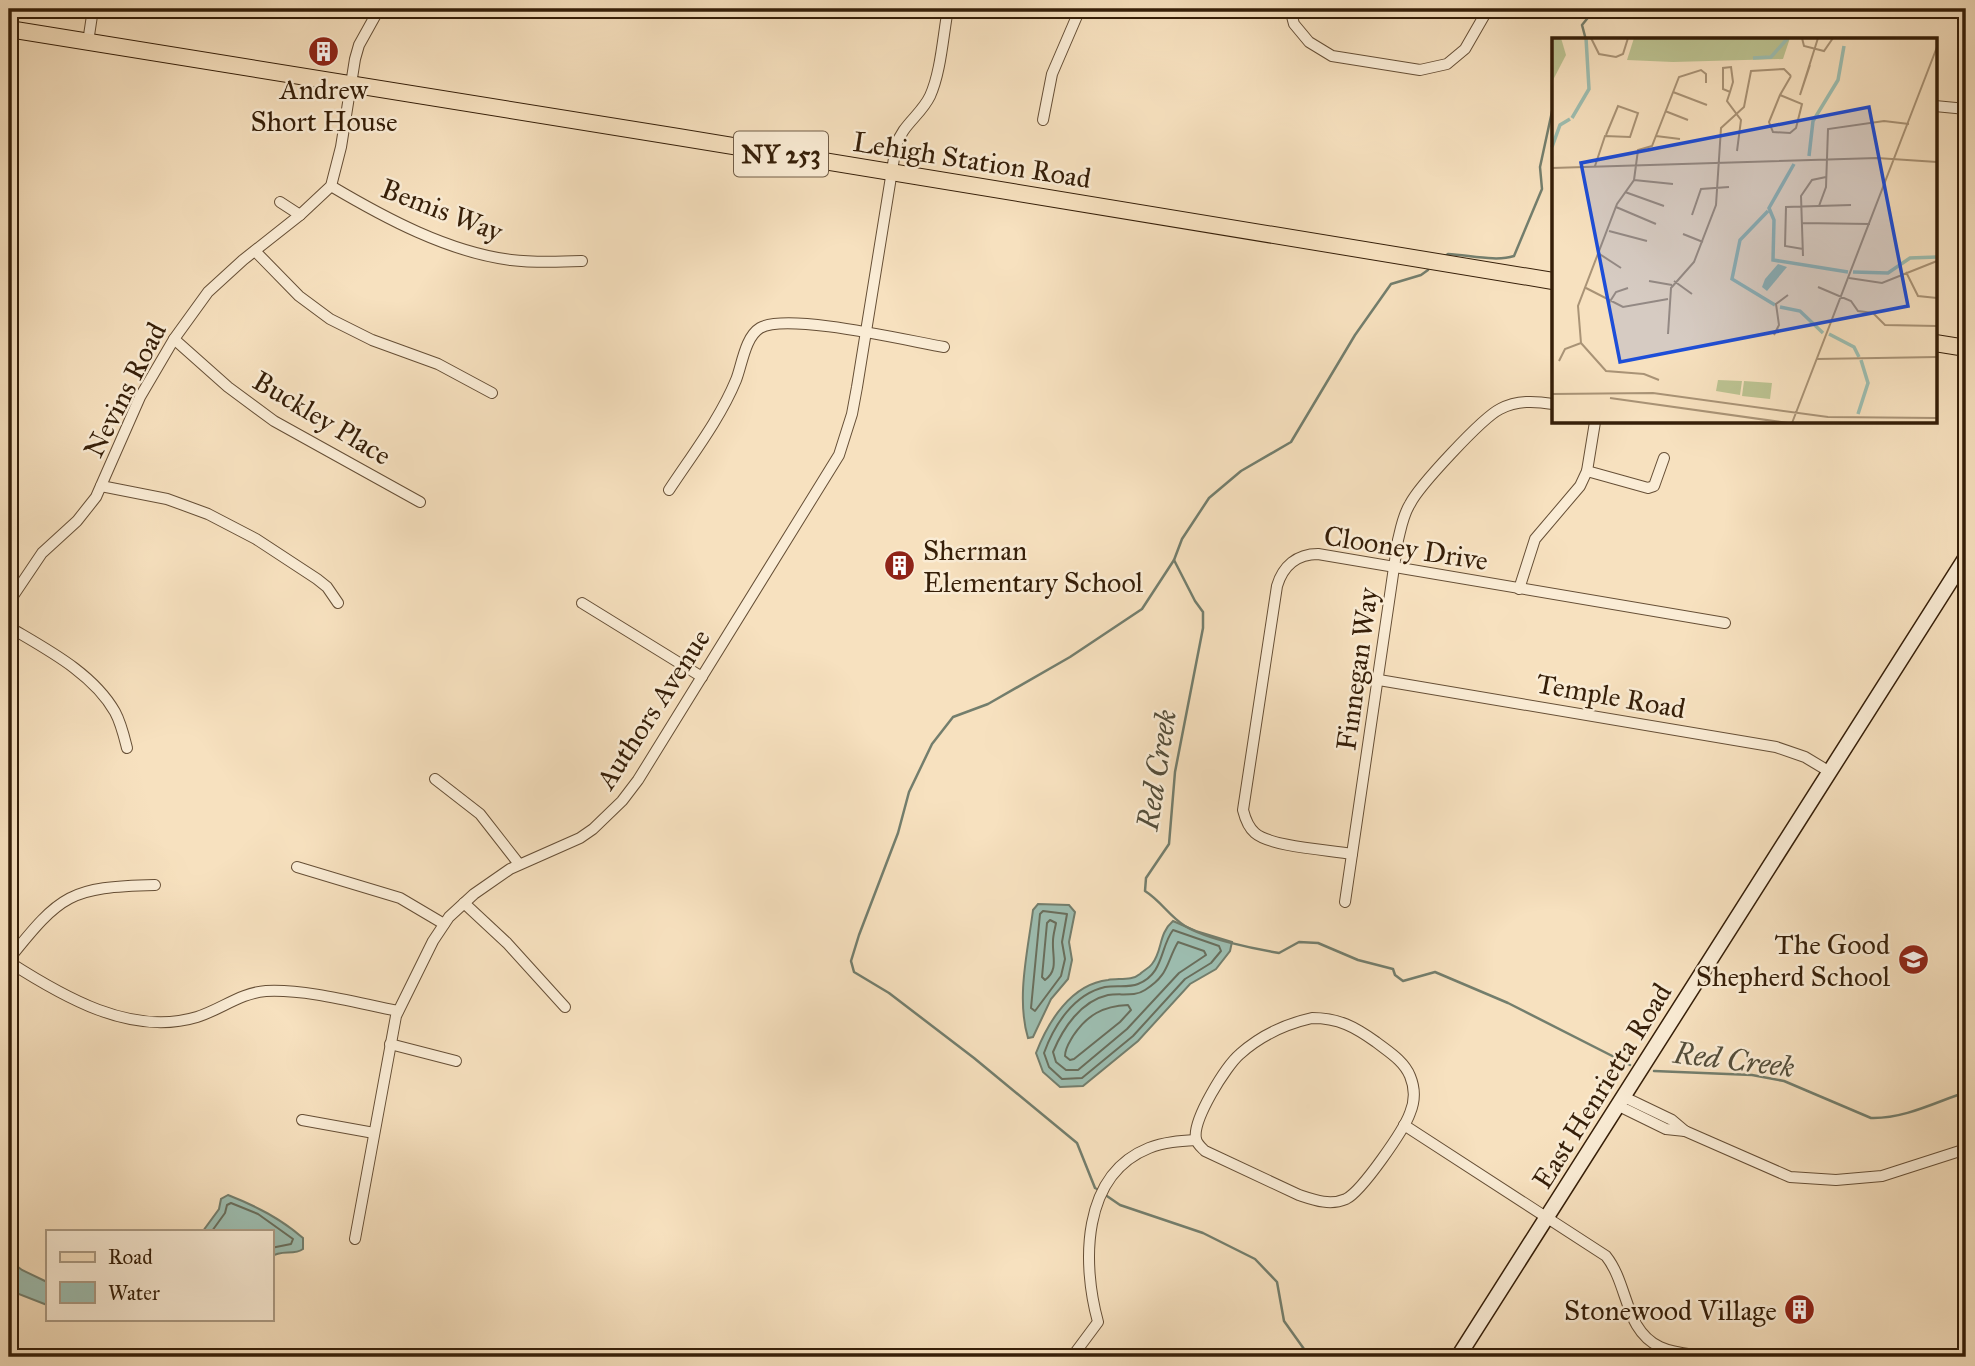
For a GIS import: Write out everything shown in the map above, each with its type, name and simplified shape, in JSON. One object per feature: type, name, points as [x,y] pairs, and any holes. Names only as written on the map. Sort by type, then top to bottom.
[{"type":"main road","name":"Lehigh Station Road","points":[[9,29],[1552,281]]},
{"type":"main road","points":[[1937,343],[1966,348]]},
{"type":"main road","name":"East Henrietta Road","points":[[1458,1357],[1966,557]]},
{"type":"street","points":[[88,42],[93,9]]},
{"type":"street","points":[[331,186],[341,147],[359,45],[379,9]]},
{"type":"street","name":"Authors Avenue","points":[[355,1239],[398,1011],[444,924],[490,882],[519,864],[579,838],[605,819],[638,780],[838,456],[852,414],[898,138],[923,108],[932,91],[948,9]]},
{"type":"street","points":[[1043,121],[1052,74],[1080,9]]},
{"type":"street","points":[[1290,9],[1294,24],[1309,43],[1332,55],[1420,70],[1447,64],[1465,49],[1488,9]]},
{"type":"street","points":[[1937,106],[1966,109]]},
{"type":"street","name":"Nevins Road","points":[[9,602],[42,554],[87,510],[102,485],[131,415],[174,339],[208,292],[331,186]]},
{"type":"street","name":"Bemis Way","points":[[331,186],[387,217],[466,249],[509,260],[582,261]]},
{"type":"street","points":[[280,202],[300,215]]},
{"type":"street","points":[[255,251],[290,289],[330,319],[372,340],[438,364],[492,393]]},
{"type":"street","points":[[669,490],[731,391],[749,341],[758,329],[774,324],[827,326],[944,347]]},
{"type":"street","name":"Buckley Place","points":[[174,339],[228,387],[274,421],[420,502]]},
{"type":"street","name":"Finnegan Way","points":[[1345,902],[1403,517],[1411,501],[1493,413],[1512,404],[1531,401],[1552,404]]},
{"type":"street","points":[[1519,589],[1535,539],[1580,486],[1587,471],[1595,424]]},
{"type":"street","points":[[1587,471],[1648,488],[1654,486],[1664,458]]},
{"type":"street","points":[[102,485],[167,499],[228,524],[317,579],[327,587],[338,603]]},
{"type":"street","name":"Clooney Drive","points":[[1352,854],[1262,838],[1247,822],[1243,804],[1277,586],[1283,571],[1299,558],[1312,554],[1395,566],[1725,623]]},
{"type":"street","points":[[582,603],[702,677]]},
{"type":"street","points":[[9,627],[64,661],[99,691],[116,713],[127,748]]},
{"type":"street","name":"Temple Road","points":[[1379,680],[1776,747],[1805,757],[1830,772]]},
{"type":"street","points":[[435,779],[480,814],[519,864]]},
{"type":"street","points":[[298,867],[400,898],[444,924]]},
{"type":"street","points":[[155,885],[100,888],[66,899],[37,924],[9,961],[74,1001],[94,1009],[136,1019],[181,1020],[199,1016],[247,994],[264,991],[305,994],[398,1011]]},
{"type":"street","points":[[464,903],[508,943],[565,1007]]},
{"type":"street","points":[[1326,1018],[1349,1024],[1405,1066],[1410,1076],[1414,1096],[1410,1115],[1363,1185],[1345,1199],[1334,1202],[1312,1200],[1299,1195],[1205,1151],[1196,1140],[1202,1113],[1226,1070],[1239,1055],[1275,1031],[1295,1022],[1326,1018]]},
{"type":"street","points":[[390,1044],[456,1061]]},
{"type":"street","points":[[1621,1101],[1672,1120],[1685,1131],[1790,1177],[1836,1180],[1882,1176],[1966,1149]]},
{"type":"street","points":[[302,1120],[373,1133]]},
{"type":"street","points":[[1404,1125],[1606,1256],[1619,1276],[1634,1322],[1647,1339],[1671,1351],[1709,1357]]},
{"type":"street","points":[[1072,1357],[1098,1322],[1087,1265],[1088,1241],[1102,1195],[1119,1168],[1147,1149],[1162,1143],[1196,1140]]},
{"type":"water","points":[[1038,904],[1069,905],[1075,912],[1069,942],[1072,960],[1068,979],[1051,999],[1033,1037],[1028,1038],[1023,1007],[1024,974],[1033,910]]},
{"type":"water","points":[[1173,921],[1232,942],[1230,951],[1216,969],[1190,984],[1138,1041],[1083,1086],[1060,1087],[1043,1072],[1036,1053],[1054,1017],[1083,989],[1108,980],[1133,978],[1149,967],[1155,959],[1165,931]]},
{"type":"water","points":[[228,1195],[286,1224],[303,1238],[303,1249],[273,1256],[273,1230],[204,1230],[219,1209],[221,1199]]},
{"type":"water","points":[[9,1260],[22,1270],[46,1282],[46,1305],[11,1291]]},
{"type":"waterway","name":"Red Creek","points":[[1585,38],[1582,25],[1595,9]]},
{"type":"waterway","name":"Red Creek","points":[[1444,257],[1448,254],[1491,258],[1514,256],[1542,189],[1540,167],[1552,112]]},
{"type":"waterway","name":"Red Creek","points":[[1428,270],[1421,275],[1391,284],[1355,335],[1291,442],[1241,471],[1209,498],[1182,539],[1174,560],[1203,612],[1203,628],[1175,772],[1169,844],[1146,878],[1145,891],[1185,926],[1218,939],[1279,953],[1299,942],[1318,943],[1358,960],[1393,969],[1395,975],[1403,981],[1435,972],[1508,1003],[1630,1065]]},
{"type":"waterway","points":[[1099,1190],[1095,1188],[1077,1143],[974,1058],[889,993],[854,972],[851,961],[898,833],[909,792],[932,744],[953,717],[988,704],[1070,657],[1142,609],[1174,560]]},
{"type":"waterway","name":"Red Creek","points":[[1654,1071],[1752,1075],[1784,1081],[1871,1118],[1908,1113],[1966,1092]]},
{"type":"waterway","points":[[1104,1194],[1120,1205],[1203,1233],[1255,1259],[1277,1282],[1284,1321],[1304,1349],[1317,1357]]},
{"type":"place","name":"Andrew Short House","points":[[324,52]]},
{"type":"place","name":"Sherman Elementary School","points":[[900,566]]},
{"type":"place","name":"The Good Shepherd School","points":[[1913,960]]},
{"type":"place","name":"Stonewood Village","points":[[1800,1310]]}]
